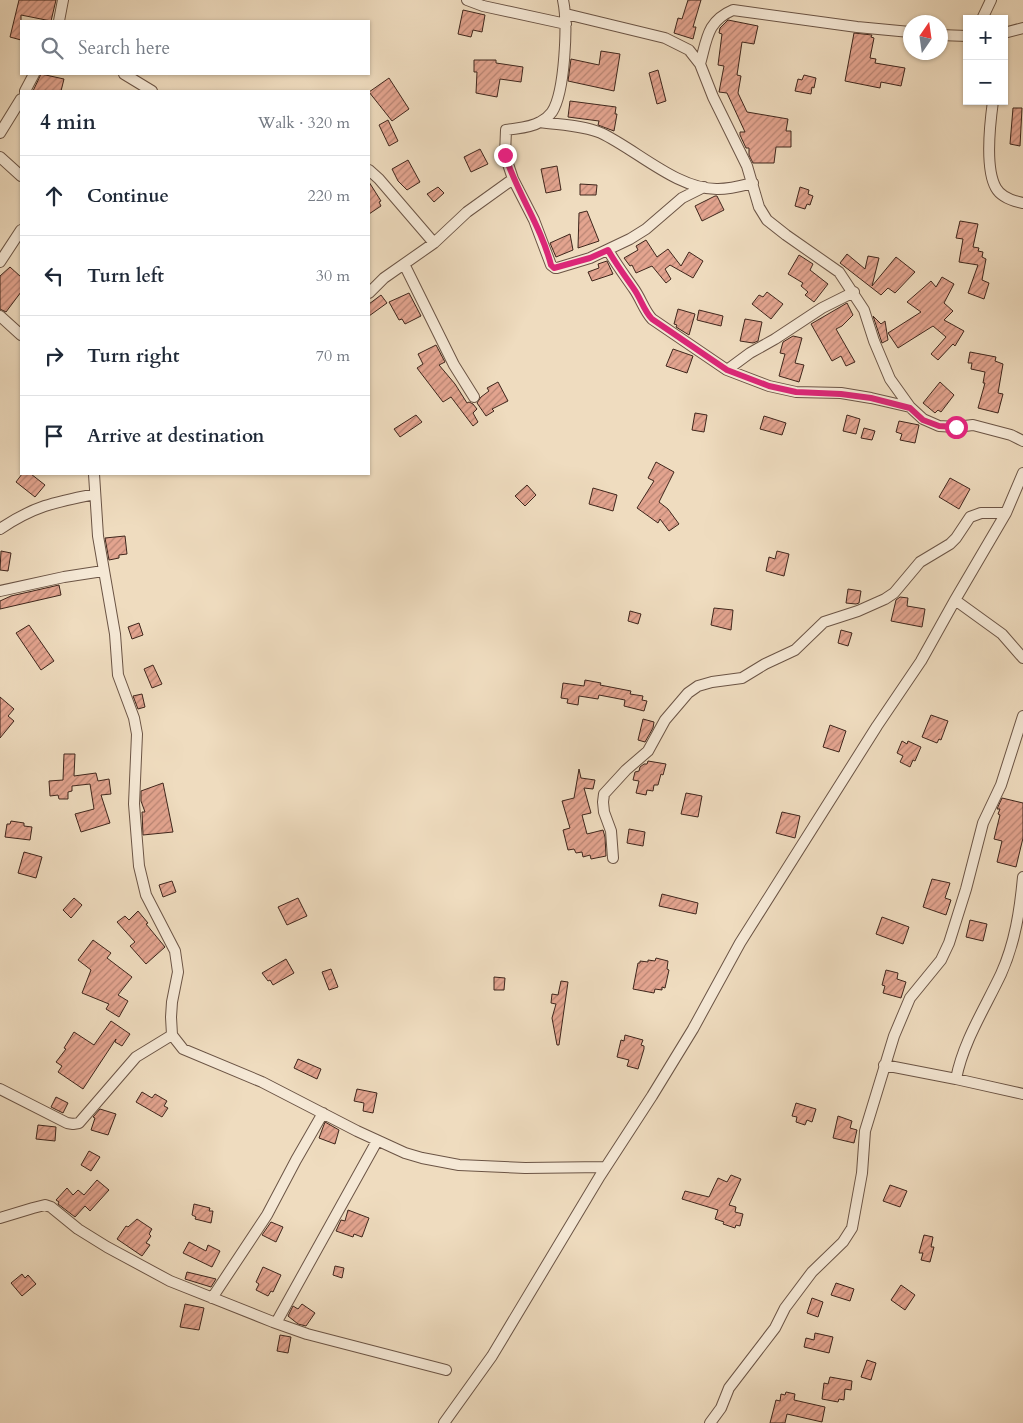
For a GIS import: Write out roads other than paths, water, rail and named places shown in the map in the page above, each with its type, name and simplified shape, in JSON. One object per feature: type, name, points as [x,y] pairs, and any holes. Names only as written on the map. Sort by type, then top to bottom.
[{"type":"street","points":[[59,20],[63,0]]},
{"type":"street","points":[[467,0],[483,6],[666,38],[689,50],[700,64],[713,97],[746,166],[753,183],[758,207],[767,220],[839,272],[854,292],[864,310],[890,380],[910,408],[923,420],[939,426],[973,425],[1011,435],[1023,441]]},
{"type":"street","points":[[540,122],[552,111],[561,80],[566,19],[563,0]]},
{"type":"street","points":[[984,15],[991,0]]},
{"type":"street","points":[[700,64],[710,31],[722,15],[734,10],[903,31]]},
{"type":"street","points":[[1008,32],[1023,28]]},
{"type":"street","points":[[948,35],[963,36]]},
{"type":"street","points":[[26,90],[33,75]]},
{"type":"street","points":[[126,75],[150,90]]},
{"type":"street","points":[[0,133],[20,100]]},
{"type":"street","points":[[992,105],[989,128],[992,176],[996,189],[1009,199],[1023,203]]},
{"type":"street","points":[[552,111],[559,125]]},
{"type":"street","points":[[704,187],[682,198],[646,229],[630,239],[590,258],[554,268],[551,265],[534,220],[513,179],[505,155],[506,130],[540,122],[577,127],[599,132],[625,146],[666,173],[704,187],[716,189],[753,183]]},
{"type":"street","points":[[0,157],[20,175]]},
{"type":"street","points":[[370,171],[379,178],[434,243]]},
{"type":"street","points":[[370,292],[384,278],[434,243],[467,212],[513,179]]},
{"type":"street","points":[[0,262],[20,232]]},
{"type":"street","points":[[608,250],[634,289],[646,313],[727,370],[769,386],[796,392],[841,394],[871,398],[910,408]]},
{"type":"street","points":[[404,264],[454,365],[474,397]]},
{"type":"street","points":[[727,370],[750,353],[822,308],[854,292]]},
{"type":"street","points":[[0,316],[20,334]]},
{"type":"street","points":[[444,1423],[492,1356],[605,1167],[683,1046],[740,943],[877,726],[921,661],[1006,513],[1023,473]]},
{"type":"street","points":[[94,475],[94,494],[103,571],[116,634],[118,675],[134,718],[137,734],[134,804],[139,866],[146,895],[175,951],[178,972],[172,1002],[172,1036],[182,1049],[262,1082],[377,1141],[405,1153],[422,1158],[459,1164],[525,1168],[605,1167]]},
{"type":"street","points":[[0,529],[36,508],[94,494]]},
{"type":"street","points":[[613,858],[611,831],[604,812],[604,794],[626,770],[648,751],[665,720],[688,693],[698,686],[712,682],[742,678],[765,664],[795,650],[824,622],[858,611],[894,593],[920,562],[950,544],[956,538],[970,517],[981,513],[1006,513]]},
{"type":"street","points":[[0,591],[64,577],[103,571]]},
{"type":"street","points":[[955,600],[1002,634],[1023,658]]},
{"type":"street","points":[[710,1423],[721,1408],[729,1388],[775,1328],[785,1308],[812,1272],[843,1242],[852,1228],[862,1172],[865,1131],[894,1036],[910,998],[941,960],[949,943],[966,889],[982,823],[1001,785],[1023,716]]},
{"type":"street","points":[[956,1079],[962,1057],[1019,933],[1023,877]]},
{"type":"street","points":[[0,1089],[67,1123],[80,1123],[136,1057],[172,1036]]},
{"type":"street","points":[[884,1066],[1023,1094]]},
{"type":"street","points":[[212,1298],[268,1215],[323,1113]]},
{"type":"street","points":[[276,1323],[377,1141]]},
{"type":"street","points":[[0,1218],[45,1205],[52,1207],[78,1229],[106,1247],[170,1281],[307,1334],[446,1370]]}]
